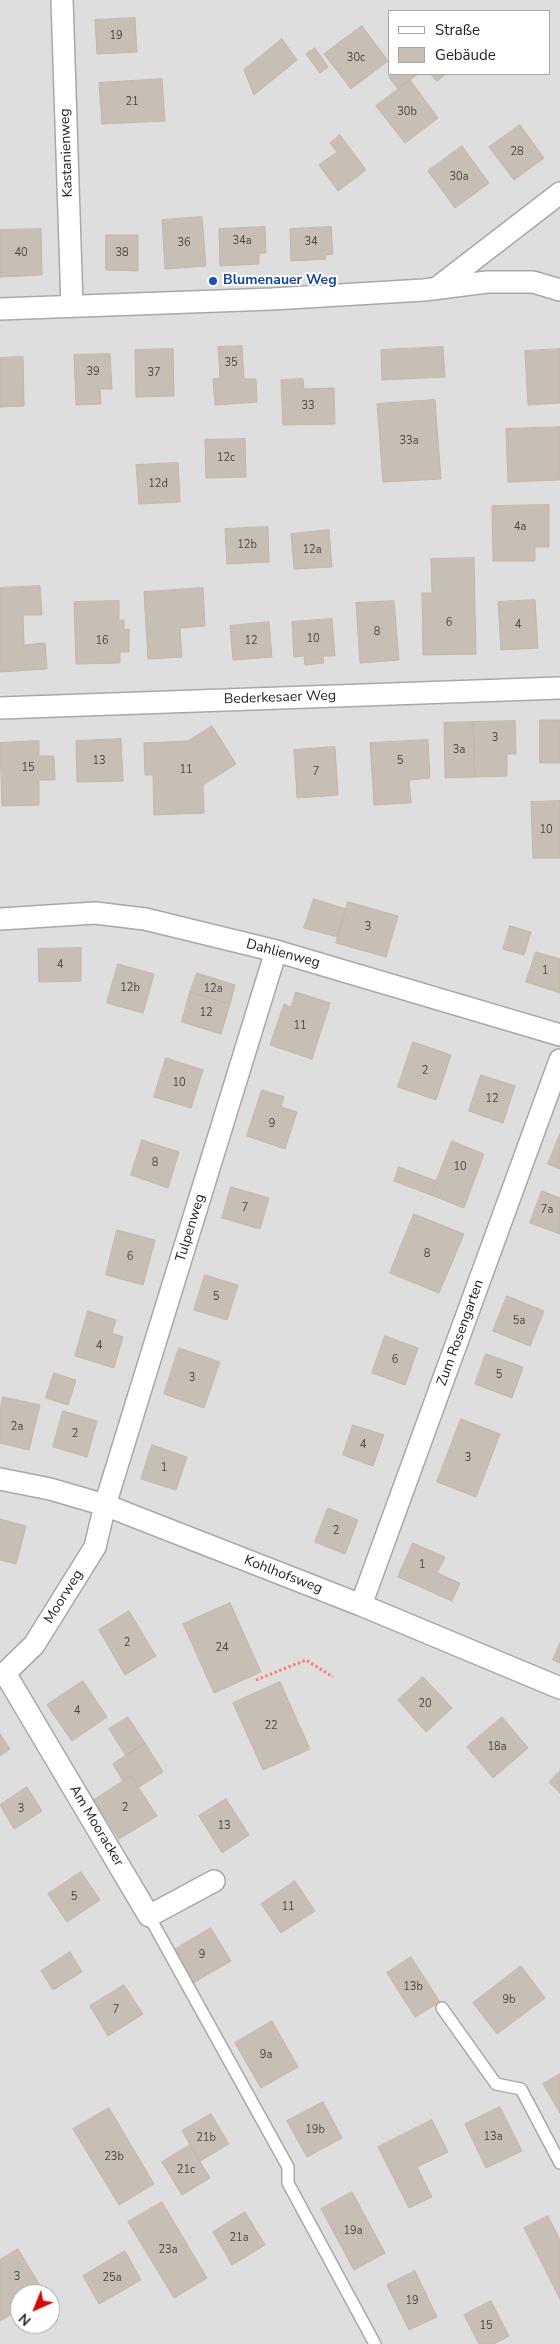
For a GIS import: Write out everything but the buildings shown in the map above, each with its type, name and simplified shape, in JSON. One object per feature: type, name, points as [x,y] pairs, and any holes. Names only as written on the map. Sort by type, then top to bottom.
[{"type":"street","name":"Kastanienweg","points":[[62,0],[72,306]]},
{"type":"street","points":[[436,289],[560,193]]},
{"type":"street","points":[[0,309],[272,299],[436,289],[488,282],[533,282],[560,290]]},
{"type":"street","name":"Bederkesaer Weg","points":[[0,708],[560,688]]},
{"type":"street","name":"Dahlienweg","points":[[0,919],[95,913],[145,919],[276,951],[560,1035]]},
{"type":"street","name":"Tulpenweg","points":[[105,1505],[276,951]]},
{"type":"street","name":"Zum Rosengarten","points":[[361,1606],[560,1060]]},
{"type":"street","name":"Kohlhofsweg","points":[[0,1479],[50,1489],[105,1505],[361,1606],[560,1688]]},
{"type":"street","name":"Moorweg","points":[[3,1674],[34,1645],[95,1548],[105,1505]]},
{"type":"street","name":"Am Mooracker","points":[[3,1674],[149,1916]]},
{"type":"street","points":[[149,1916],[214,1881]]},
{"type":"lane","points":[[149,1916],[288,2167],[288,2183],[375,2344]]},
{"type":"lane","points":[[442,2008],[496,2084],[521,2088],[560,2163]]},
{"type":"path","points":[[256,1680],[306,1660],[333,1677]]},
{"type":"shaded area","points":[[0,0],[560,0],[560,2344],[0,2344]]},
{"type":"place","name":"Blumenauer Weg","points":[[213,281]]}]
